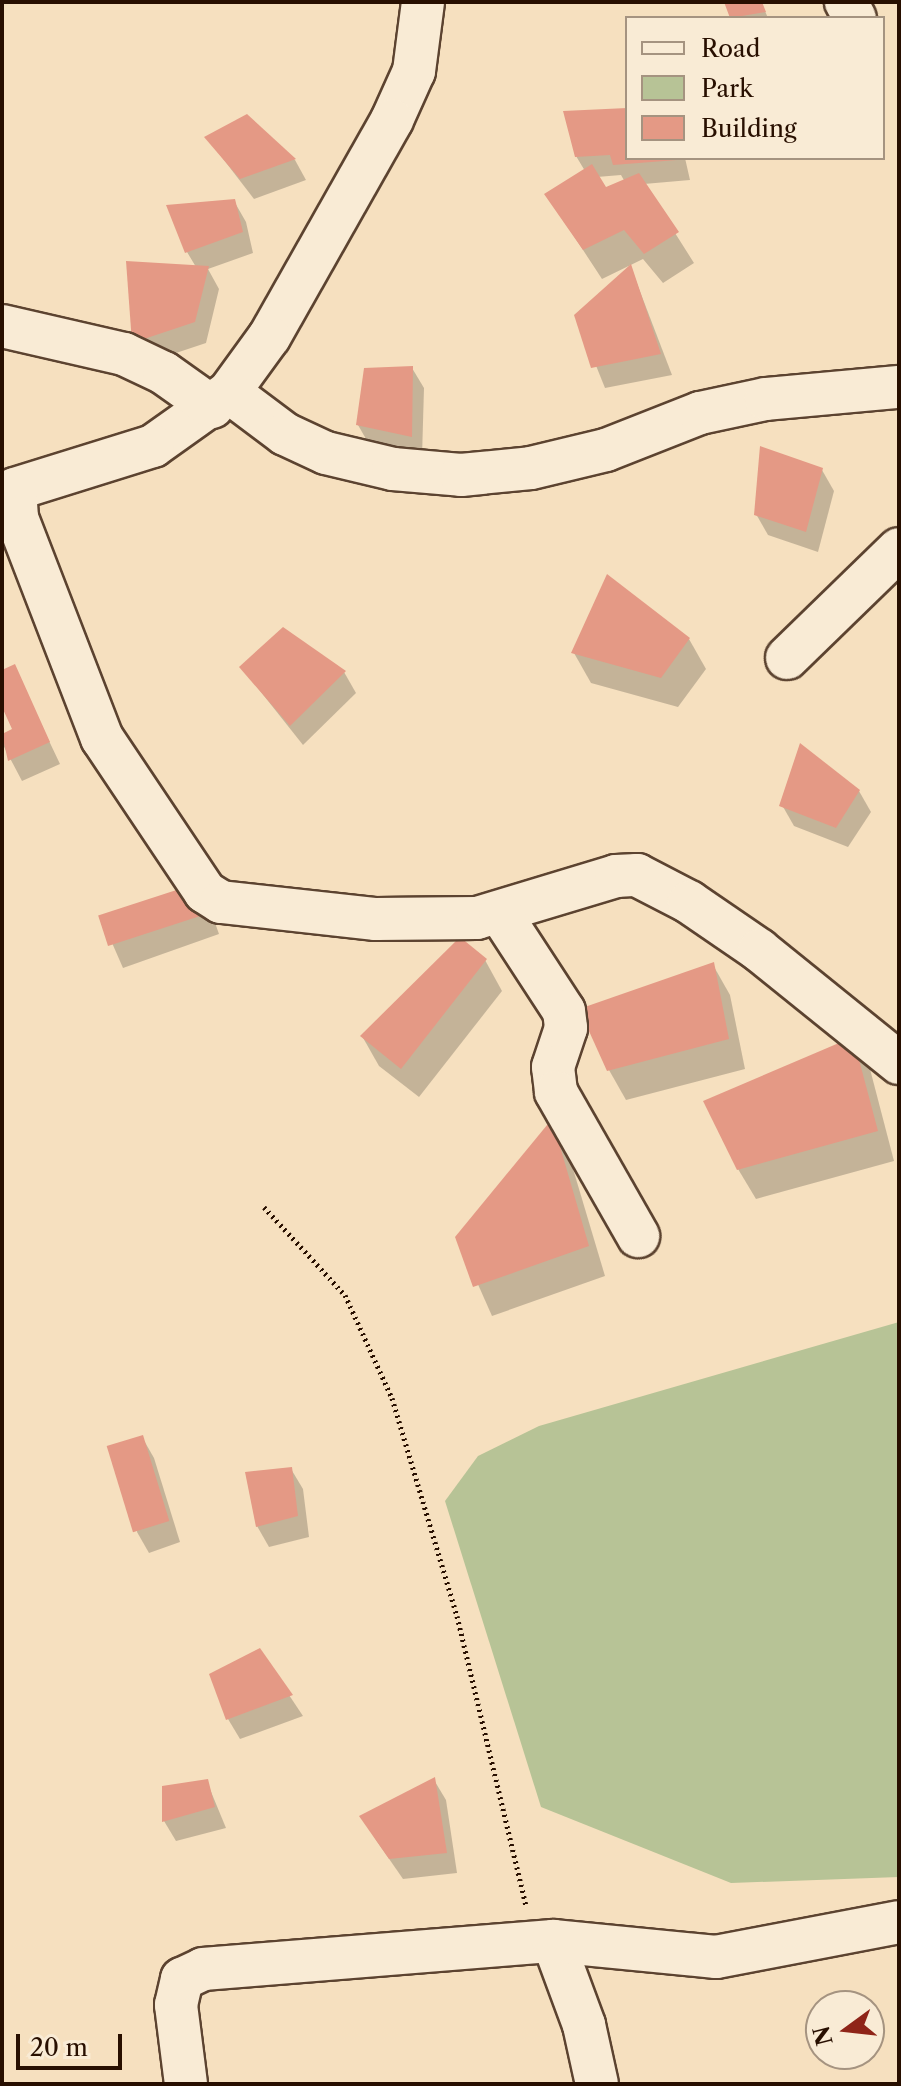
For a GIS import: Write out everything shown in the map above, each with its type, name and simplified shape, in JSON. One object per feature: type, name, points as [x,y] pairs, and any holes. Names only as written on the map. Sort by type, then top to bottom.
[{"type":"street","points":[[423,2],[414,71],[392,120],[269,337],[221,400],[153,446],[15,489],[17,518],[102,738],[205,892],[221,902],[376,919],[500,913],[616,876],[637,875],[689,902],[759,950],[899,1063]]},
{"type":"street","points":[[2,326],[124,354],[326,453],[393,469],[461,475],[531,468],[606,450],[700,413],[766,399],[899,387]]},
{"type":"street","points":[[787,658],[899,549]]},
{"type":"street","points":[[500,913],[564,1011],[566,1028],[553,1067],[556,1092],[638,1236]]},
{"type":"street","points":[[186,2084],[176,2005],[182,1979],[203,1969],[542,1942],[716,1957],[899,1922]]},
{"type":"street","points":[[542,1942],[584,2025],[597,2084]]},
{"type":"path","points":[[264,1207],[345,1295],[392,1398],[461,1632],[542,1942]]},
{"type":"green space","points":[[899,1322],[899,1877],[731,1883],[541,1807],[445,1501],[478,1456],[539,1426]]},
{"type":"building","points":[[724,2],[762,2],[766,12],[742,16],[729,16]]},
{"type":"building","points":[[625,108],[625,160],[677,160],[613,165],[610,155],[575,157],[563,111]]},
{"type":"building","points":[[247,114],[296,159],[240,179],[204,137]]},
{"type":"building","points":[[592,164],[606,187],[639,173],[679,232],[644,254],[624,230],[583,250],[544,194]]},
{"type":"building","points":[[235,199],[243,232],[185,253],[166,205]]},
{"type":"building","points":[[126,261],[209,266],[195,322],[132,343]]},
{"type":"building","points":[[631,264],[661,354],[591,368],[574,315]]},
{"type":"building","points":[[413,366],[412,437],[356,425],[364,368]]},
{"type":"building","points":[[760,446],[823,468],[806,532],[754,515]]},
{"type":"building","points":[[607,574],[690,638],[661,678],[571,653]]},
{"type":"building","points":[[283,627],[346,671],[290,726],[239,667]]},
{"type":"building","points":[[15,664],[50,742],[8,761],[2,734],[12,729],[2,707],[2,670]]},
{"type":"building","points":[[800,743],[860,790],[836,828],[779,806]]},
{"type":"building","points":[[198,883],[208,913],[108,946],[98,915]]},
{"type":"building","points":[[460,937],[487,959],[401,1069],[360,1036]]},
{"type":"building","points":[[714,962],[729,1039],[607,1071],[579,1009]]},
{"type":"building","points":[[853,1037],[878,1131],[737,1170],[703,1101]]},
{"type":"building","points":[[552,1119],[589,1246],[473,1287],[455,1237]]},
{"type":"building","points":[[143,1435],[169,1521],[133,1532],[107,1446]]},
{"type":"building","points":[[292,1467],[298,1516],[256,1527],[245,1472]]},
{"type":"building","points":[[260,1648],[293,1695],[226,1720],[209,1674]]},
{"type":"building","points":[[435,1777],[447,1853],[389,1859],[359,1816]]},
{"type":"building","points":[[208,1779],[215,1807],[162,1822],[162,1786]]}]
